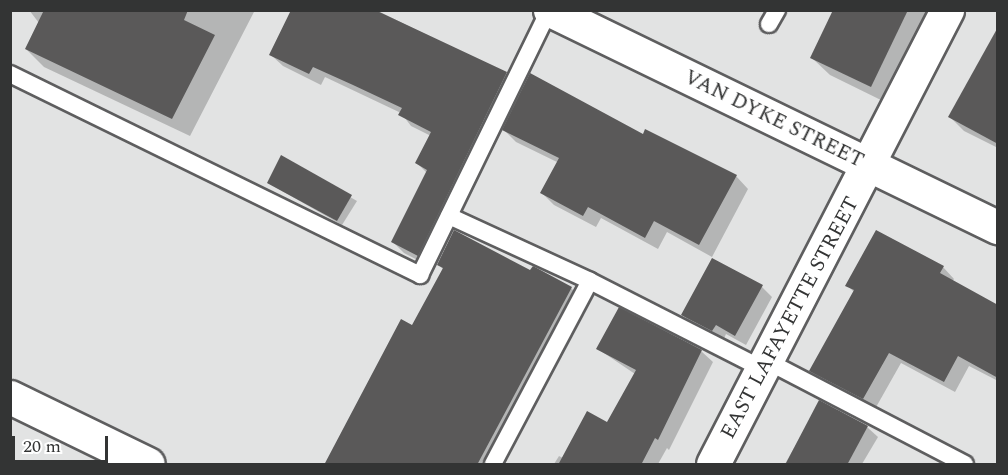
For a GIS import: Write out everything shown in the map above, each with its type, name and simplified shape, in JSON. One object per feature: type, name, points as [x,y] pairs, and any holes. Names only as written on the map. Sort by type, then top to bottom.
[{"type":"street","name":"VAN DYKE STREET","points":[[550,10],[998,228]]},
{"type":"street","name":"EAST LAFAYETTE STREET","points":[[713,465],[947,10]]},
{"type":"street","points":[[10,398],[148,465]]},
{"type":"lane","points":[[10,74],[420,275],[550,10]]},
{"type":"lane","points":[[449,216],[765,365],[965,465]]},
{"type":"lane","points":[[493,465],[590,281]]},
{"type":"building","points":[[44,10],[188,10],[184,20],[215,35],[172,119],[25,49]]},
{"type":"building","points":[[291,10],[375,10],[507,72],[418,256],[391,242],[427,170],[415,163],[431,132],[398,115],[402,108],[313,67],[309,74],[269,55]]},
{"type":"building","points":[[833,10],[908,10],[871,87],[810,58]]},
{"type":"building","points":[[998,27],[998,144],[948,117]]},
{"type":"building","points":[[530,73],[643,134],[645,129],[737,175],[699,245],[654,221],[645,238],[588,207],[583,216],[540,193],[559,158],[502,130]]},
{"type":"building","points":[[281,155],[352,195],[337,221],[267,183]]},
{"type":"building","points":[[454,230],[530,270],[533,266],[572,287],[477,465],[324,465],[401,319],[412,325],[443,268],[437,265]]},
{"type":"building","points":[[876,230],[944,266],[940,273],[998,305],[998,378],[958,356],[944,382],[889,353],[863,399],[809,371],[854,290],[845,286]]},
{"type":"building","points":[[712,258],[763,285],[735,336],[716,325],[712,331],[681,315]]},
{"type":"building","points":[[619,307],[702,350],[658,440],[655,438],[641,465],[558,465],[587,411],[607,422],[636,370],[596,349]]},
{"type":"building","points":[[819,400],[868,426],[847,465],[785,465]]}]
